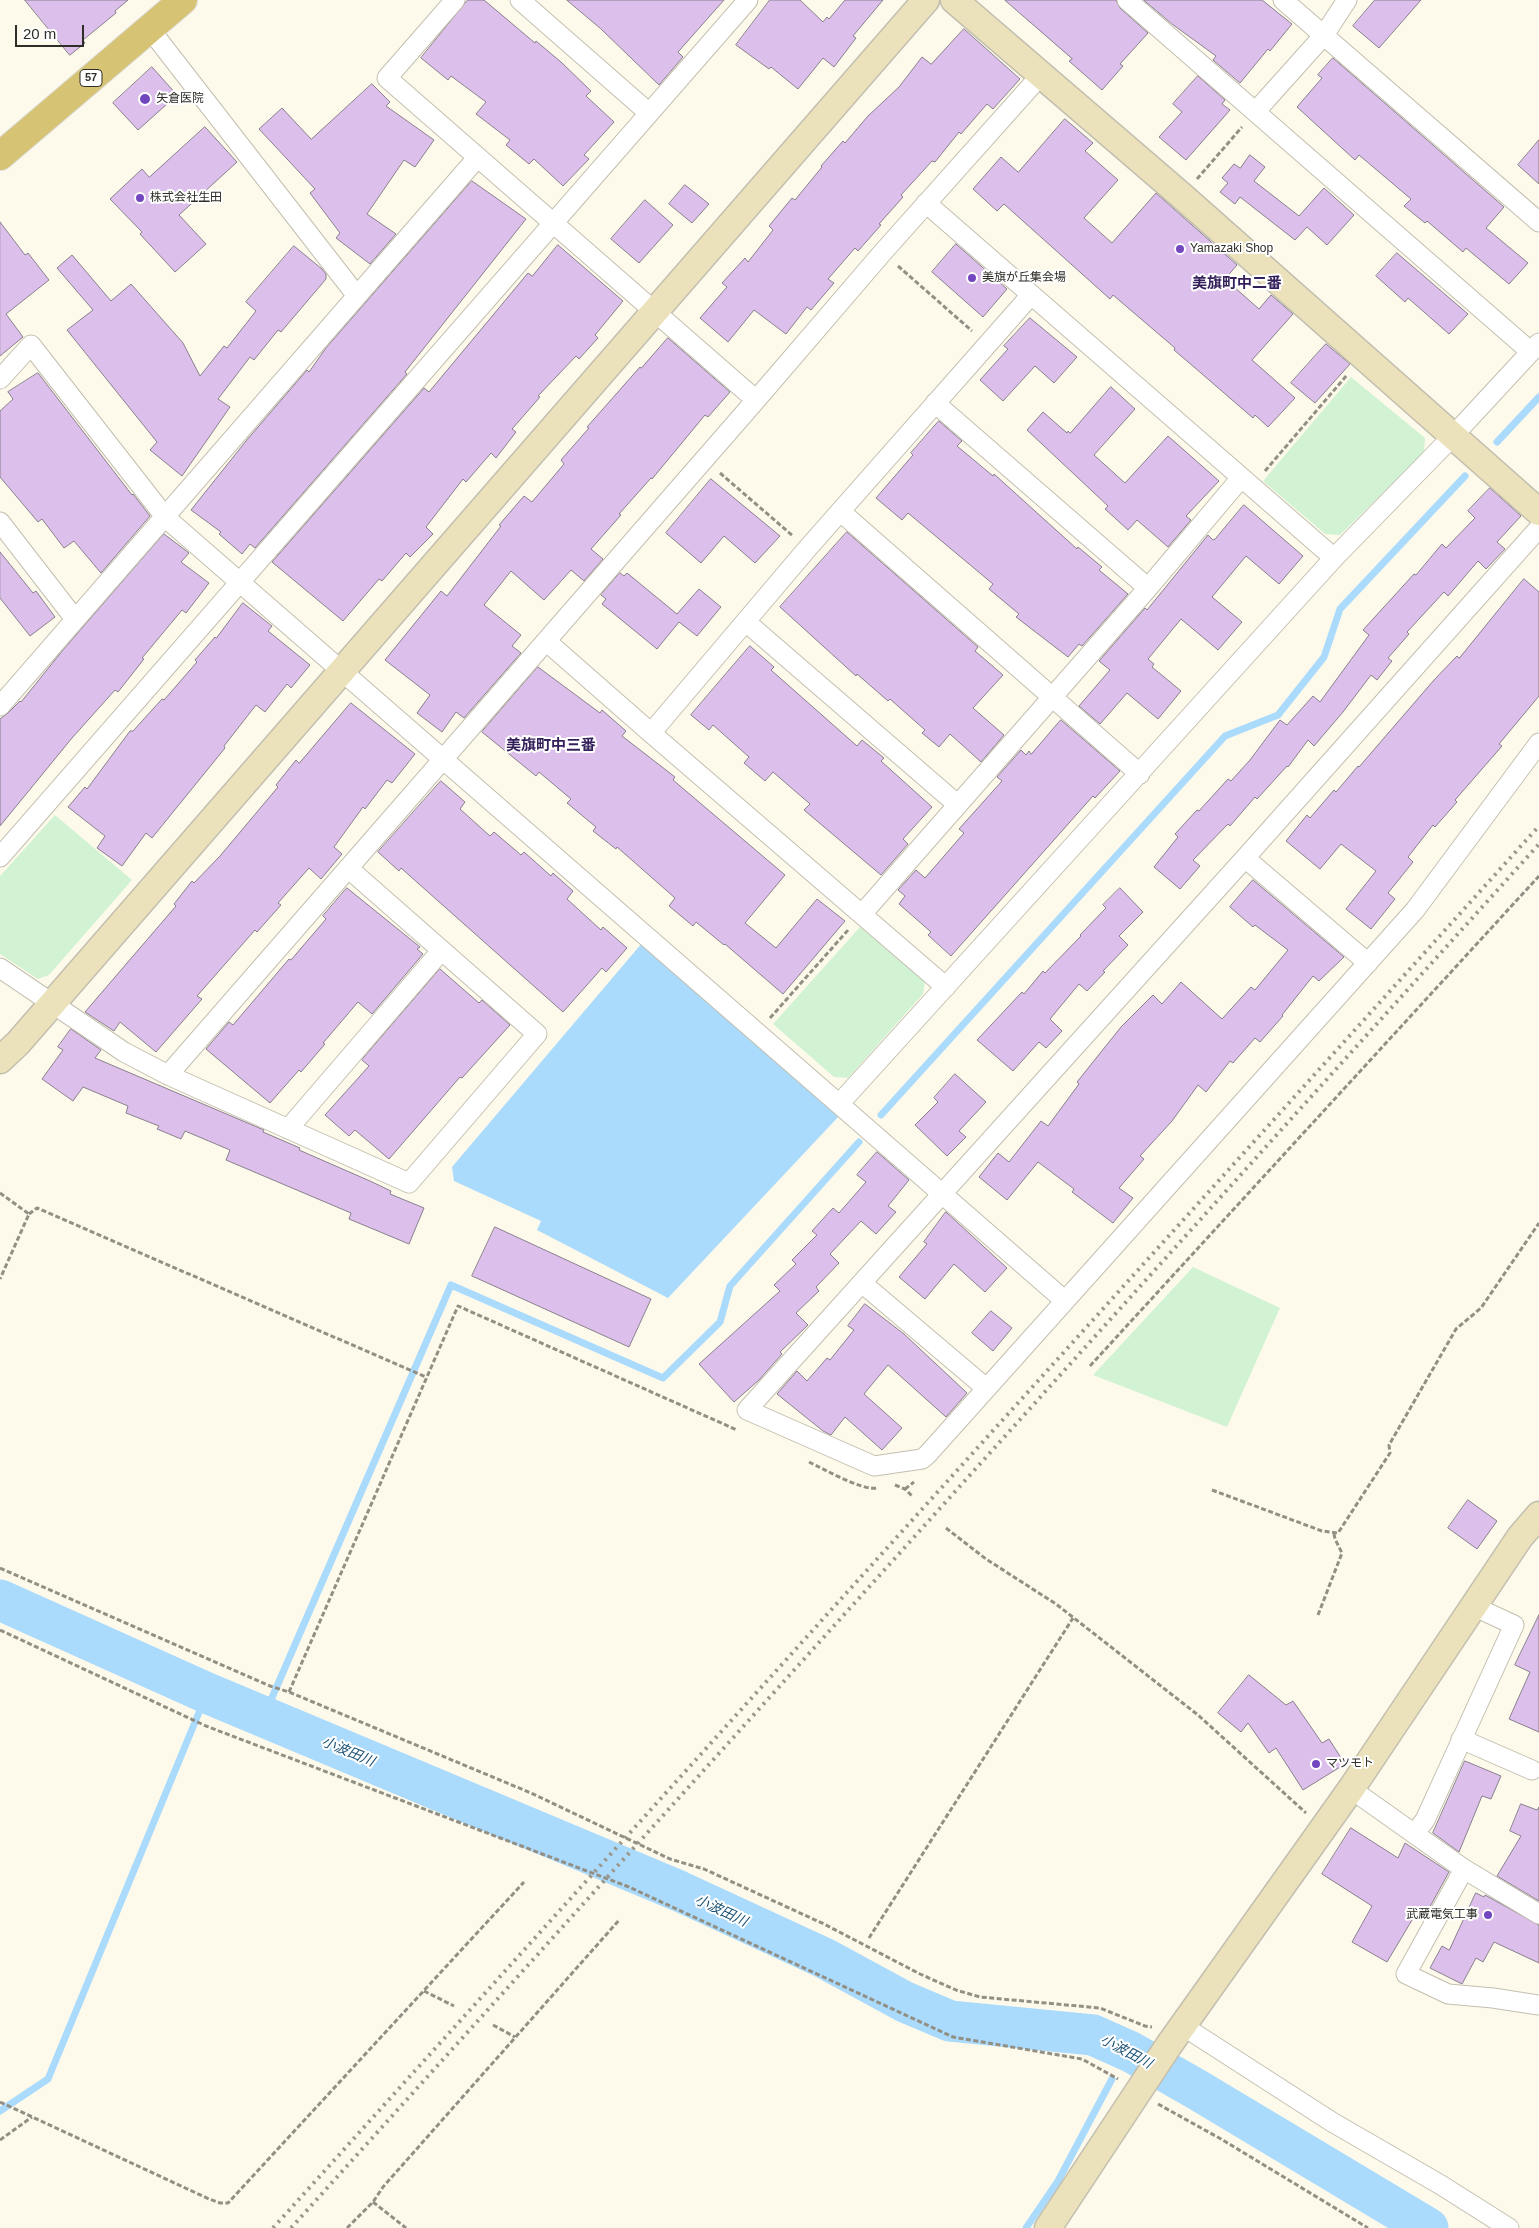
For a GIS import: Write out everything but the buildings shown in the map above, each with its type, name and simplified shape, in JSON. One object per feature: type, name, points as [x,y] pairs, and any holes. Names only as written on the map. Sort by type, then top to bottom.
[{"type":"main road","name":"57","points":[[0,156],[183,0]]},
{"type":"street","points":[[455,0],[387,78],[756,400]]},
{"type":"street","points":[[520,0],[649,113]]},
{"type":"street","points":[[0,1060],[18,1043],[926,0]]},
{"type":"street","points":[[954,0],[1182,196],[1452,437],[1539,512]]},
{"type":"street","points":[[840,1103],[1334,558],[1452,437],[1535,348],[1127,0]]},
{"type":"street","points":[[1283,0],[1539,222]]},
{"type":"street","points":[[1256,111],[1324,34],[1347,0]]},
{"type":"street","points":[[0,858],[240,581],[555,224],[745,1]]},
{"type":"street","points":[[149,28],[358,296]]},
{"type":"street","points":[[168,1075],[883,252],[1041,75]]},
{"type":"street","points":[[0,706],[166,518],[477,158]]},
{"type":"street","points":[[926,203],[1334,558]]},
{"type":"street","points":[[651,733],[808,549],[1031,295]]},
{"type":"street","points":[[0,379],[31,345],[166,518],[1064,1300]]},
{"type":"street","points":[[935,403],[1148,588]]},
{"type":"street","points":[[862,914],[1148,588],[1246,482]]},
{"type":"street","points":[[841,512],[1140,774]]},
{"type":"street","points":[[0,522],[75,619]]},
{"type":"street","points":[[1539,528],[1245,858],[747,1410],[874,1466],[922,1459],[1415,910],[1539,744]]},
{"type":"street","points":[[746,622],[958,805]]},
{"type":"street","points":[[546,641],[946,987]]},
{"type":"street","points":[[1245,858],[1368,963]]},
{"type":"street","points":[[0,968],[124,1052],[168,1075],[409,1183],[538,1034],[348,868]]},
{"type":"street","points":[[288,1129],[441,950]]},
{"type":"street","points":[[862,1283],[986,1388]]},
{"type":"street","points":[[1048,2228],[1137,2087],[1176,2036],[1351,1789],[1520,1537],[1539,1515]]},
{"type":"street","points":[[1414,1833],[1425,1820],[1514,1624],[1473,1606]]},
{"type":"street","points":[[1461,1739],[1532,1770]]},
{"type":"street","points":[[1351,1789],[1464,1869],[1539,1914]]},
{"type":"street","points":[[1464,1869],[1406,1974],[1448,1994],[1539,2005]]},
{"type":"street","points":[[1176,2036],[1332,2122],[1509,2228]]},
{"type":"path","points":[[1182,196],[1256,111]]},
{"type":"path","points":[[883,252],[987,344]]},
{"type":"path","points":[[1246,482],[1350,370]]},
{"type":"path","points":[[704,460],[808,549]]},
{"type":"path","points":[[1090,1366],[1539,876]]},
{"type":"path","points":[[766,1023],[862,914]]},
{"type":"path","points":[[0,1193],[29,1214]]},
{"type":"path","points":[[0,1279],[29,1214],[37,1208],[426,1376]]},
{"type":"path","points":[[1212,1490],[1322,1532],[1338,1533],[1390,1454],[1390,1445],[1456,1329],[1481,1308],[1539,1223]]},
{"type":"path","points":[[289,1692],[458,1306],[744,1434]]},
{"type":"path","points":[[807,1462],[861,1486],[872,1489],[880,1488]]},
{"type":"path","points":[[887,1486],[895,1485],[905,1489],[913,1497]]},
{"type":"path","points":[[946,1528],[986,1559],[1056,1604],[1198,1715],[1313,1819]]},
{"type":"path","points":[[1318,1615],[1342,1553],[1334,1534]]},
{"type":"path","points":[[0,1568],[270,1686],[289,1692],[531,1793],[670,1859],[704,1869],[824,1924],[920,1974],[956,1990],[980,1997],[1100,2008],[1176,2036]]},
{"type":"path","points":[[869,1938],[1073,1618]]},
{"type":"path","points":[[0,1630],[206,1726],[629,1887],[953,2037],[1082,2059],[1137,2087],[1368,2228]]},
{"type":"path","points":[[0,2102],[209,2199],[220,2203],[228,2202],[524,1882]]},
{"type":"path","points":[[347,2228],[373,2202],[383,2187],[620,1919]]},
{"type":"path","points":[[424,1991],[454,2006]]},
{"type":"path","points":[[493,2025],[516,2037]]},
{"type":"path","points":[[0,2140],[32,2117]]},
{"type":"path","points":[[373,2202],[406,2228]]},
{"type":"green space","points":[[1351,377],[1425,438],[1424,453],[1340,535],[1325,534],[1263,481]]},
{"type":"green space","points":[[55,815],[132,880],[49,975],[38,979],[0,954],[0,876]]},
{"type":"green space","points":[[860,927],[925,982],[923,994],[848,1078],[834,1077],[773,1024]]},
{"type":"green space","points":[[1193,1267],[1280,1308],[1227,1427],[1093,1375]]},
{"type":"water","points":[[642,943],[840,1115],[668,1298],[537,1230],[541,1221],[454,1181],[452,1167]]},
{"type":"waterway","points":[[1497,442],[1539,397]]},
{"type":"waterway","points":[[881,1115],[1225,736],[1278,715],[1324,657],[1340,609],[1465,476]]},
{"type":"waterway","points":[[264,1716],[451,1285],[663,1378],[720,1322],[730,1286],[859,1142]]},
{"type":"waterway","name":"小波田川","points":[[0,1600],[207,1693],[679,1891],[824,1958],[905,2002],[950,2021],[1093,2035],[1131,2052],[1196,2089],[1428,2228]]},
{"type":"waterway","points":[[0,2111],[48,2079],[207,1693]]},
{"type":"waterway","points":[[1026,2228],[1058,2181],[1112,2079]]},
{"type":"railway","points":[[273,2228],[1539,826]]},
{"type":"railway","points":[[291,2228],[1539,844]]},
{"type":"place","name":"矢倉医院","points":[[145,99]]},
{"type":"place","name":"株式会社生田","points":[[140,198]]},
{"type":"place","name":"Yamazaki Shop","points":[[1180,249]]},
{"type":"place","name":"美旗が丘集会場","points":[[972,278]]},
{"type":"place","name":"マツモト","points":[[1316,1764]]},
{"type":"place","name":"武蔵電気工事","points":[[1488,1915]]},
{"type":"district","name":"美旗町中二番","points":[[1237,284]]},
{"type":"district","name":"美旗町中三番","points":[[551,746]]}]
